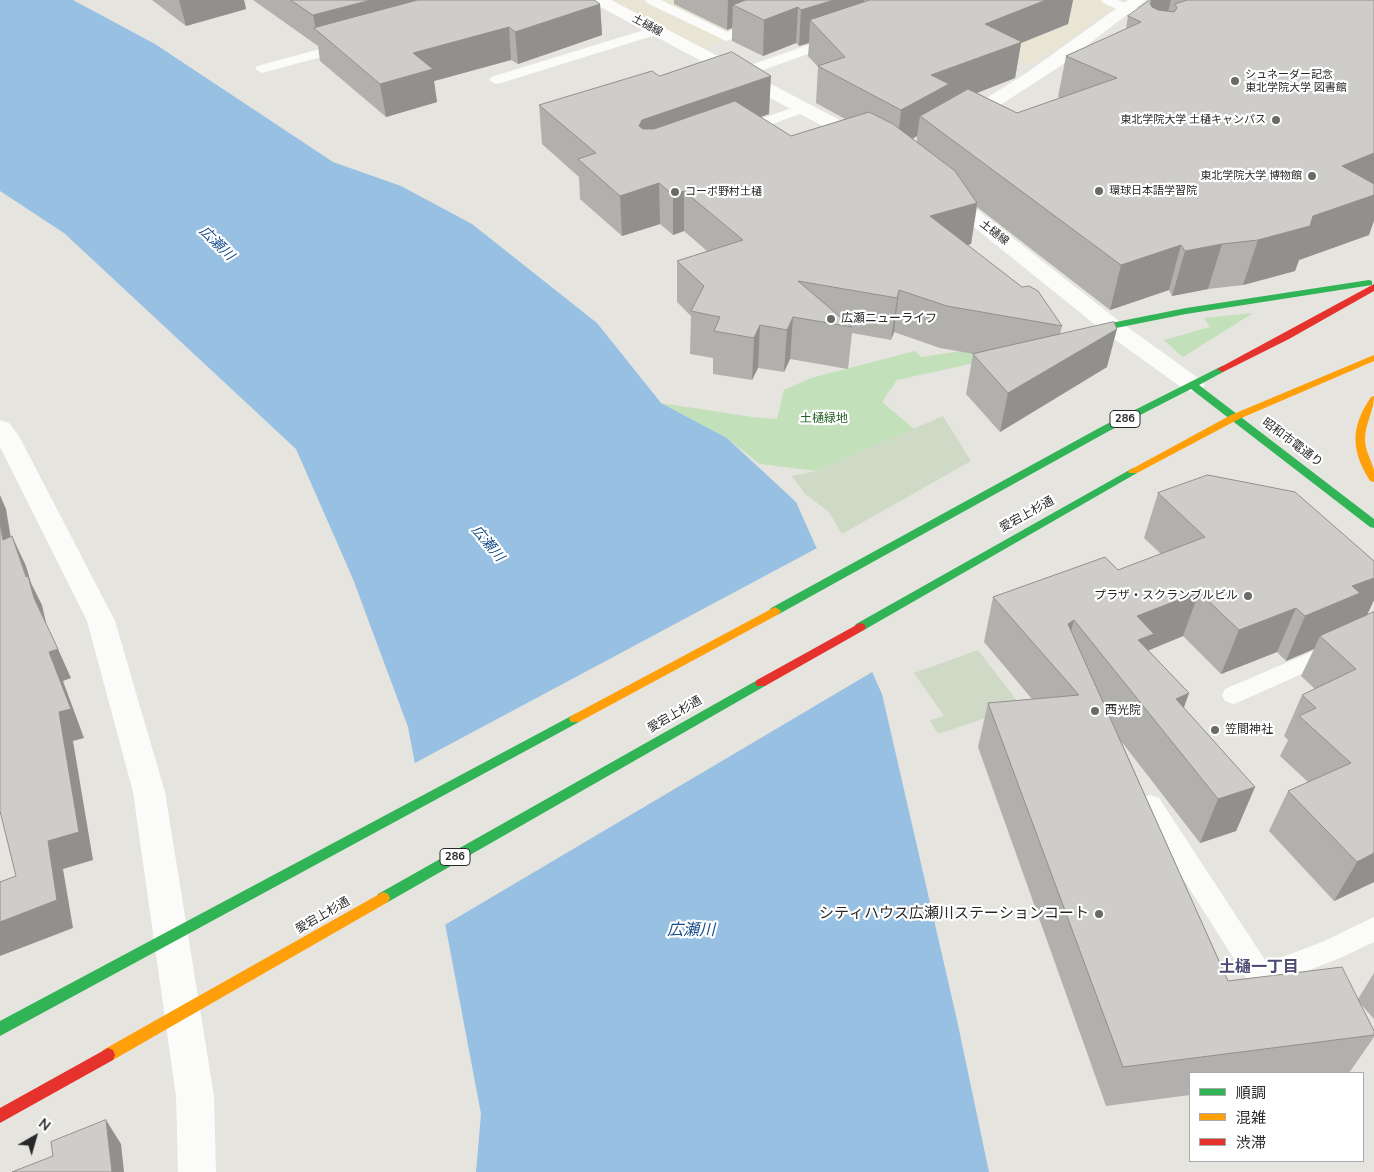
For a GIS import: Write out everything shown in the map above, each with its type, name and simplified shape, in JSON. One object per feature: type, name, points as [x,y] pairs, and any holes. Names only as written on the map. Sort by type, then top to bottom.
[{"type":"main road","points":[[1111,326],[1186,311],[1374,282]]},
{"type":"main road","name":"286","points":[[0,1029],[878,555],[1105,429],[1286,337],[1374,287]]},
{"type":"main road","name":"愛宕上杉通","points":[[0,1116],[1151,461],[1235,417],[1374,358]]},
{"type":"main road","name":"昭和市電通り","points":[[1193,385],[1374,524]]},
{"type":"main road","points":[[1374,399],[1364,414],[1359,432],[1358,448],[1364,465],[1374,479]]},
{"type":"street","name":"土樋線","points":[[599,0],[880,149]]},
{"type":"street","points":[[949,128],[1002,98],[1079,45],[1132,4]]},
{"type":"street","name":"土樋線","points":[[929,181],[1111,326],[1193,385]]},
{"type":"street","points":[[0,428],[7,436],[101,621],[148,792],[195,1096],[197,1172]]},
{"type":"lane","points":[[651,0],[726,37],[772,19]]},
{"type":"lane","points":[[1107,0],[1132,4],[1173,29]]},
{"type":"lane","points":[[496,80],[654,30]]},
{"type":"lane","points":[[738,74],[852,34]]},
{"type":"lane","points":[[262,69],[359,42]]},
{"type":"lane","points":[[731,134],[803,108]]},
{"type":"lane","points":[[1233,695],[1374,633]]},
{"type":"lane","points":[[1150,805],[1261,977],[1331,950],[1374,929]]},
{"type":"shaded area","points":[[613,0],[833,0],[705,49]]},
{"type":"shaded area","points":[[900,0],[1119,0],[1124,2],[1030,66]]},
{"type":"green space","points":[[1253,313],[1183,357],[1164,340],[1210,327],[1204,318]]},
{"type":"green space","name":"土樋緑地","points":[[1062,333],[1066,343],[897,380],[882,402],[914,429],[816,471],[760,464],[727,438],[661,403],[777,419],[784,390],[811,378],[915,351],[921,357],[1017,343]]},
{"type":"green space","points":[[943,416],[971,461],[842,534],[829,512],[805,494],[792,476],[816,471]]},
{"type":"green space","points":[[978,650],[1021,706],[938,734],[930,720],[944,716],[914,673]]},
{"type":"water","name":"広瀬川","points":[[0,0],[73,0],[155,44],[333,162],[401,186],[472,224],[597,323],[661,403],[727,438],[796,502],[882,694],[957,1020],[989,1172],[476,1172],[481,1114],[408,727],[353,579],[296,449],[64,233],[0,191]]},
{"type":"pier","points":[[819,547],[874,671],[443,926],[413,764]]},
{"type":"building","points":[[291,0],[371,0],[313,15]]},
{"type":"building","points":[[418,0],[594,0],[600,4],[515,32],[509,27],[413,53],[433,69],[380,84],[314,28]]},
{"type":"building","points":[[746,0],[834,0],[801,10],[798,7],[764,20],[733,5]]},
{"type":"building","points":[[870,0],[1046,0],[985,24],[1022,42],[931,75],[949,84],[901,110],[818,66],[845,57],[810,20]]},
{"type":"building","points":[[1152,0],[1150,3],[1152,7],[1158,10],[1174,12],[1177,8],[1175,4],[1187,0],[1374,0],[1374,153],[1342,166],[1374,184],[1374,195],[1313,216],[1310,226],[1258,240],[1185,251],[1181,245],[1121,265],[920,116],[968,89],[1017,113],[1117,78],[1066,56],[1141,22],[1128,16]]},
{"type":"building","points":[[732,52],[771,76],[642,120],[639,126],[643,129],[654,129],[735,101],[791,136],[869,112],[893,124],[955,171],[977,203],[930,216],[1022,287],[1029,286],[1038,291],[1062,326],[947,306],[899,290],[897,298],[798,281],[852,327],[793,317],[787,330],[760,325],[754,338],[714,331],[720,317],[691,311],[704,286],[677,261],[743,240],[684,191],[673,195],[659,183],[620,196],[578,159],[596,153],[539,105],[652,71],[659,76]]},
{"type":"building","points":[[1114,322],[1117,329],[1008,393],[973,354]]},
{"type":"building","points":[[1208,475],[1295,492],[1374,561],[1374,578],[1352,586],[1360,593],[1305,616],[1296,608],[1239,630],[1199,592],[1137,616],[1154,634],[1138,640],[1189,693],[1176,699],[1255,787],[1218,799],[1074,620],[1068,624],[1228,981],[1342,967],[1374,1031],[1374,1035],[1123,1067],[988,703],[1079,695],[993,597],[1105,557],[1118,570],[1205,537],[1158,493]]},
{"type":"building","points":[[0,523],[3,540],[12,536],[26,577],[28,576],[34,598],[58,649],[49,652],[71,709],[59,712],[79,832],[48,841],[57,900],[0,922],[0,882],[16,876],[0,811]]},
{"type":"building","points":[[1374,612],[1374,853],[1357,862],[1288,791],[1351,763],[1299,716],[1316,708],[1302,695],[1356,669],[1320,636]]},
{"type":"building","points":[[106,1120],[112,1172],[12,1172],[53,1156],[51,1142]]},
{"type":"traffic: fast","points":[[1111,326],[1186,311],[1369,283]]},
{"type":"traffic: fast","points":[[775,611],[1105,429],[1222,369]]},
{"type":"traffic: fast","points":[[1193,385],[1374,524]]},
{"type":"traffic: fast","points":[[860,627],[1133,471]]},
{"type":"traffic: fast","points":[[383,898],[761,683]]},
{"type":"traffic: fast","points":[[0,1029],[575,719]]},
{"type":"traffic: slow","points":[[1133,471],[1235,417],[1374,358]]},
{"type":"traffic: slow","points":[[1374,399],[1363,420],[1360,439],[1363,458],[1374,479]]},
{"type":"traffic: slow","points":[[575,719],[775,611]]},
{"type":"traffic: slow","points":[[108,1055],[383,898]]},
{"type":"traffic: jam","points":[[1222,369],[1286,337],[1374,287]]},
{"type":"traffic: jam","points":[[761,683],[860,627]]},
{"type":"traffic: jam","points":[[0,1116],[108,1055]]},
{"type":"place","name":"シュネーダー記念 東北学院大学 図書館","points":[[1235,81]]},
{"type":"place","name":"東北学院大学 土樋キャンパス","points":[[1276,120]]},
{"type":"place","name":"東北学院大学 博物館","points":[[1312,176]]},
{"type":"place","name":"環球日本語学習院","points":[[1099,191]]},
{"type":"place","name":"コーポ野村土樋","points":[[675,192]]},
{"type":"place","name":"広瀬ニューライフ","points":[[831,319]]},
{"type":"place","name":"プラザ・スクランブルビル","points":[[1248,596]]},
{"type":"place","name":"西光院","points":[[1095,711]]},
{"type":"place","name":"笠間神社","points":[[1215,730]]},
{"type":"place","name":"シティハウス広瀬川ステーションコート","points":[[1099,914]]},
{"type":"district","name":"土樋一丁目","points":[[1259,968]]}]
